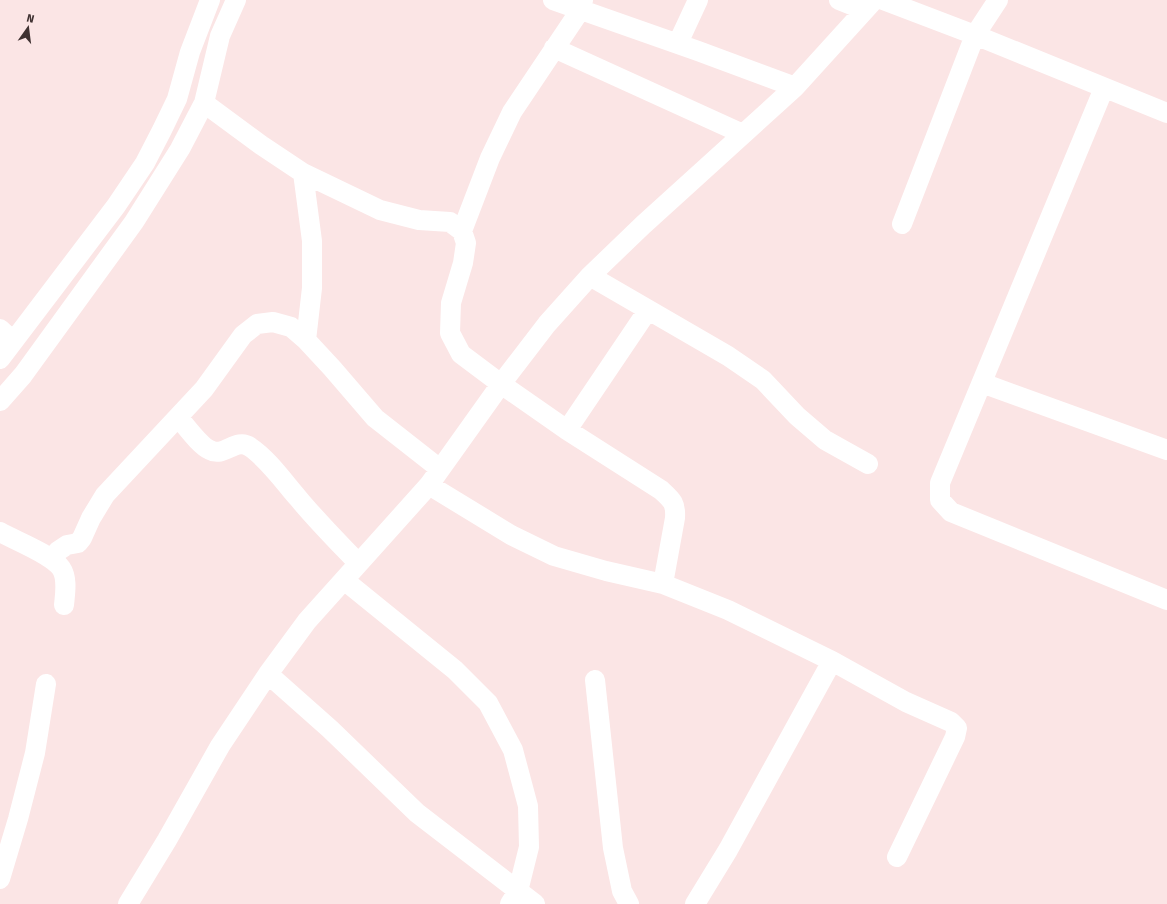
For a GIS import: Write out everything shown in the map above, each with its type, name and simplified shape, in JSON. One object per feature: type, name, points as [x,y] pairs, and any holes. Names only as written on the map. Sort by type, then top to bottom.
[{"type":"street","points":[[0,359],[7,335],[116,206],[145,163],[177,99],[190,52],[210,0]]},
{"type":"street","points":[[0,400],[23,375],[134,222],[180,149],[204,103],[220,36],[236,0]]},
{"type":"street","points":[[553,0],[582,5],[678,44],[795,88]]},
{"type":"street","points":[[678,44],[698,0]]},
{"type":"street","points":[[839,0],[869,5]]},
{"type":"street","points":[[883,0],[975,35],[1167,113]]},
{"type":"street","points":[[902,224],[975,35],[998,0]]},
{"type":"street","points":[[462,231],[490,158],[512,112],[582,5]]},
{"type":"street","points":[[128,904],[220,746],[268,674],[307,621],[435,477],[500,384],[546,324],[590,276],[643,225],[795,88],[869,5]]},
{"type":"street","points":[[554,48],[743,134]]},
{"type":"street","points":[[1104,88],[940,483],[940,500],[951,512],[1167,600]]},
{"type":"street","points":[[204,103],[261,145],[303,173],[380,210],[418,220],[450,222],[462,231],[466,243],[463,263],[450,303],[450,333],[461,354],[500,384],[567,430],[661,490],[671,499],[676,508],[663,584]]},
{"type":"street","points":[[303,173],[312,241],[312,288],[306,340]]},
{"type":"street","points":[[590,276],[728,356],[763,380],[797,416],[825,440],[868,464]]},
{"type":"street","points":[[567,430],[648,310]]},
{"type":"street","points":[[51,559],[58,551],[67,545],[78,543],[105,495],[204,389],[243,335],[258,324],[273,322],[291,327],[306,340],[332,368],[375,418],[435,477],[511,535],[554,556],[606,571],[663,584],[728,610],[832,661],[906,702],[951,722],[957,728],[955,737],[897,857]]},
{"type":"street","points":[[982,383],[1167,450]]},
{"type":"street","points":[[178,417],[205,447],[211,451],[222,451],[239,444],[249,446],[272,467],[322,526],[358,563]]},
{"type":"street","points":[[0,532],[51,559],[62,569],[65,581],[64,605]]},
{"type":"street","points":[[344,580],[455,670],[488,703],[513,750],[528,806],[529,847],[514,898]]},
{"type":"street","points":[[695,904],[728,850],[832,661]]},
{"type":"street","points":[[268,674],[330,730],[417,813],[514,898],[535,904]]},
{"type":"street","points":[[595,680],[613,848],[622,891],[629,904]]},
{"type":"street","points":[[0,880],[35,753],[46,684]]}]
